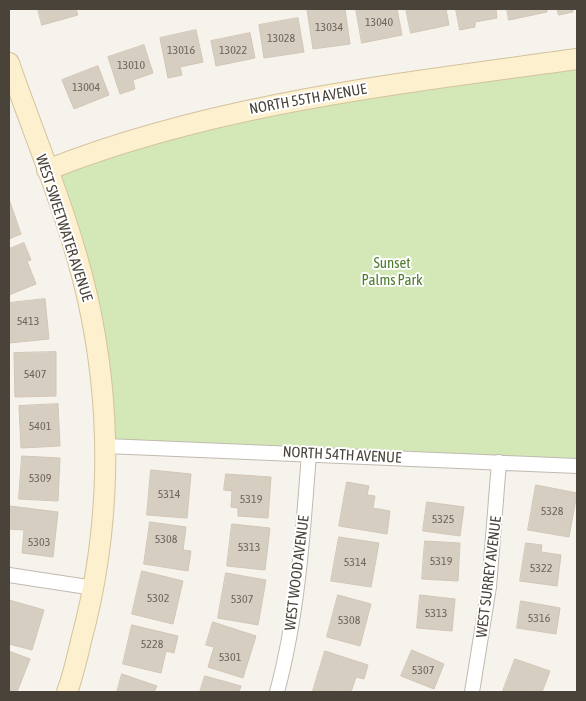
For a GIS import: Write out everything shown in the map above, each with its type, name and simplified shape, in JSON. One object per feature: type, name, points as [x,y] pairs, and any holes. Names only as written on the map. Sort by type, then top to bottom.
[{"type":"street","name":"NORTH 55TH AVENUE","points":[[47,170],[120,143],[260,106],[371,87],[577,59]]},
{"type":"street","name":"WEST SWEETWATER AVENUE","points":[[9,63],[68,229],[88,299],[101,377],[106,446],[104,523],[94,588],[67,692]]},
{"type":"street","name":"NORTH 54TH AVENUE","points":[[106,446],[309,453],[577,466]]},
{"type":"street","name":"WEST WOOD AVENUE","points":[[277,692],[283,670],[302,558],[309,453]]},
{"type":"street","name":"WEST SURREY AVENUE","points":[[472,692],[489,586],[499,462]]},
{"type":"street","points":[[9,575],[94,588]]},
{"type":"green space","name":"Sunset Palms Park","points":[[577,59],[577,466],[106,446],[101,377],[47,170],[120,143]]},
{"type":"building","points":[[38,9],[76,9],[78,15],[42,25]]},
{"type":"building","points":[[345,9],[350,44],[313,49],[307,10]]},
{"type":"building","points":[[356,9],[397,9],[402,35],[362,43]]},
{"type":"building","points":[[406,9],[446,9],[449,25],[411,33]]},
{"type":"building","points":[[456,9],[496,9],[497,18],[475,22],[475,27],[460,30]]},
{"type":"building","points":[[507,9],[547,9],[547,12],[509,20]]},
{"type":"building","points":[[557,9],[573,9],[573,12],[559,15]]},
{"type":"building","points":[[298,18],[304,52],[264,58],[259,25]]},
{"type":"building","points":[[196,30],[203,62],[180,67],[182,75],[168,78],[160,38]]},
{"type":"building","points":[[250,33],[255,58],[216,66],[211,41]]},
{"type":"building","points":[[144,45],[153,73],[133,80],[135,89],[120,94],[108,57]]},
{"type":"building","points":[[98,66],[109,95],[74,109],[62,80]]},
{"type":"building","points":[[9,199],[21,234],[9,239]]},
{"type":"building","points":[[24,243],[31,260],[27,261],[36,284],[9,295],[9,249]]},
{"type":"building","points":[[45,299],[49,339],[9,343],[9,303]]},
{"type":"building","points":[[56,352],[56,396],[15,397],[14,353]]},
{"type":"building","points":[[58,404],[60,446],[21,448],[19,406]]},
{"type":"building","points":[[22,456],[60,458],[58,501],[19,499]]},
{"type":"building","points":[[151,470],[191,474],[187,518],[147,515]]},
{"type":"building","points":[[226,474],[271,477],[268,518],[238,516],[238,508],[231,507],[232,491],[224,490]]},
{"type":"building","points":[[347,482],[369,486],[367,495],[375,496],[373,508],[390,511],[387,534],[339,526]]},
{"type":"building","points":[[536,485],[577,493],[569,537],[528,530]]},
{"type":"building","points":[[427,502],[464,507],[460,536],[423,531]]},
{"type":"building","points":[[10,506],[58,512],[53,557],[22,553],[24,530],[9,529]]},
{"type":"building","points":[[150,522],[186,527],[183,550],[191,551],[188,571],[144,564]]},
{"type":"building","points":[[232,524],[270,528],[265,570],[227,566]]},
{"type":"building","points":[[339,537],[379,543],[371,587],[331,581]]},
{"type":"building","points":[[425,541],[460,543],[458,581],[422,579]]},
{"type":"building","points":[[526,543],[542,545],[541,552],[561,555],[557,586],[520,581]]},
{"type":"building","points":[[142,571],[183,581],[173,624],[132,614]]},
{"type":"building","points":[[226,573],[266,580],[258,625],[218,618]]},
{"type":"building","points":[[338,595],[371,604],[360,646],[327,637]]},
{"type":"building","points":[[420,595],[455,599],[452,631],[417,628]]},
{"type":"building","points":[[9,600],[44,610],[32,650],[9,644]]},
{"type":"building","points":[[521,601],[560,608],[556,634],[517,628]]},
{"type":"building","points":[[213,622],[256,636],[243,678],[208,667],[214,647],[206,645]]},
{"type":"building","points":[[132,625],[178,636],[174,653],[166,651],[161,673],[123,664]]},
{"type":"building","points":[[412,650],[444,664],[434,689],[401,676]]},
{"type":"building","points":[[9,651],[30,659],[17,692],[9,692]]},
{"type":"building","points":[[325,651],[368,665],[364,679],[356,677],[351,692],[313,691]]},
{"type":"building","points":[[515,659],[550,671],[542,692],[503,691]]},
{"type":"building","points":[[122,674],[157,686],[154,692],[117,692]]},
{"type":"building","points":[[205,676],[241,686],[239,692],[200,692]]}]
